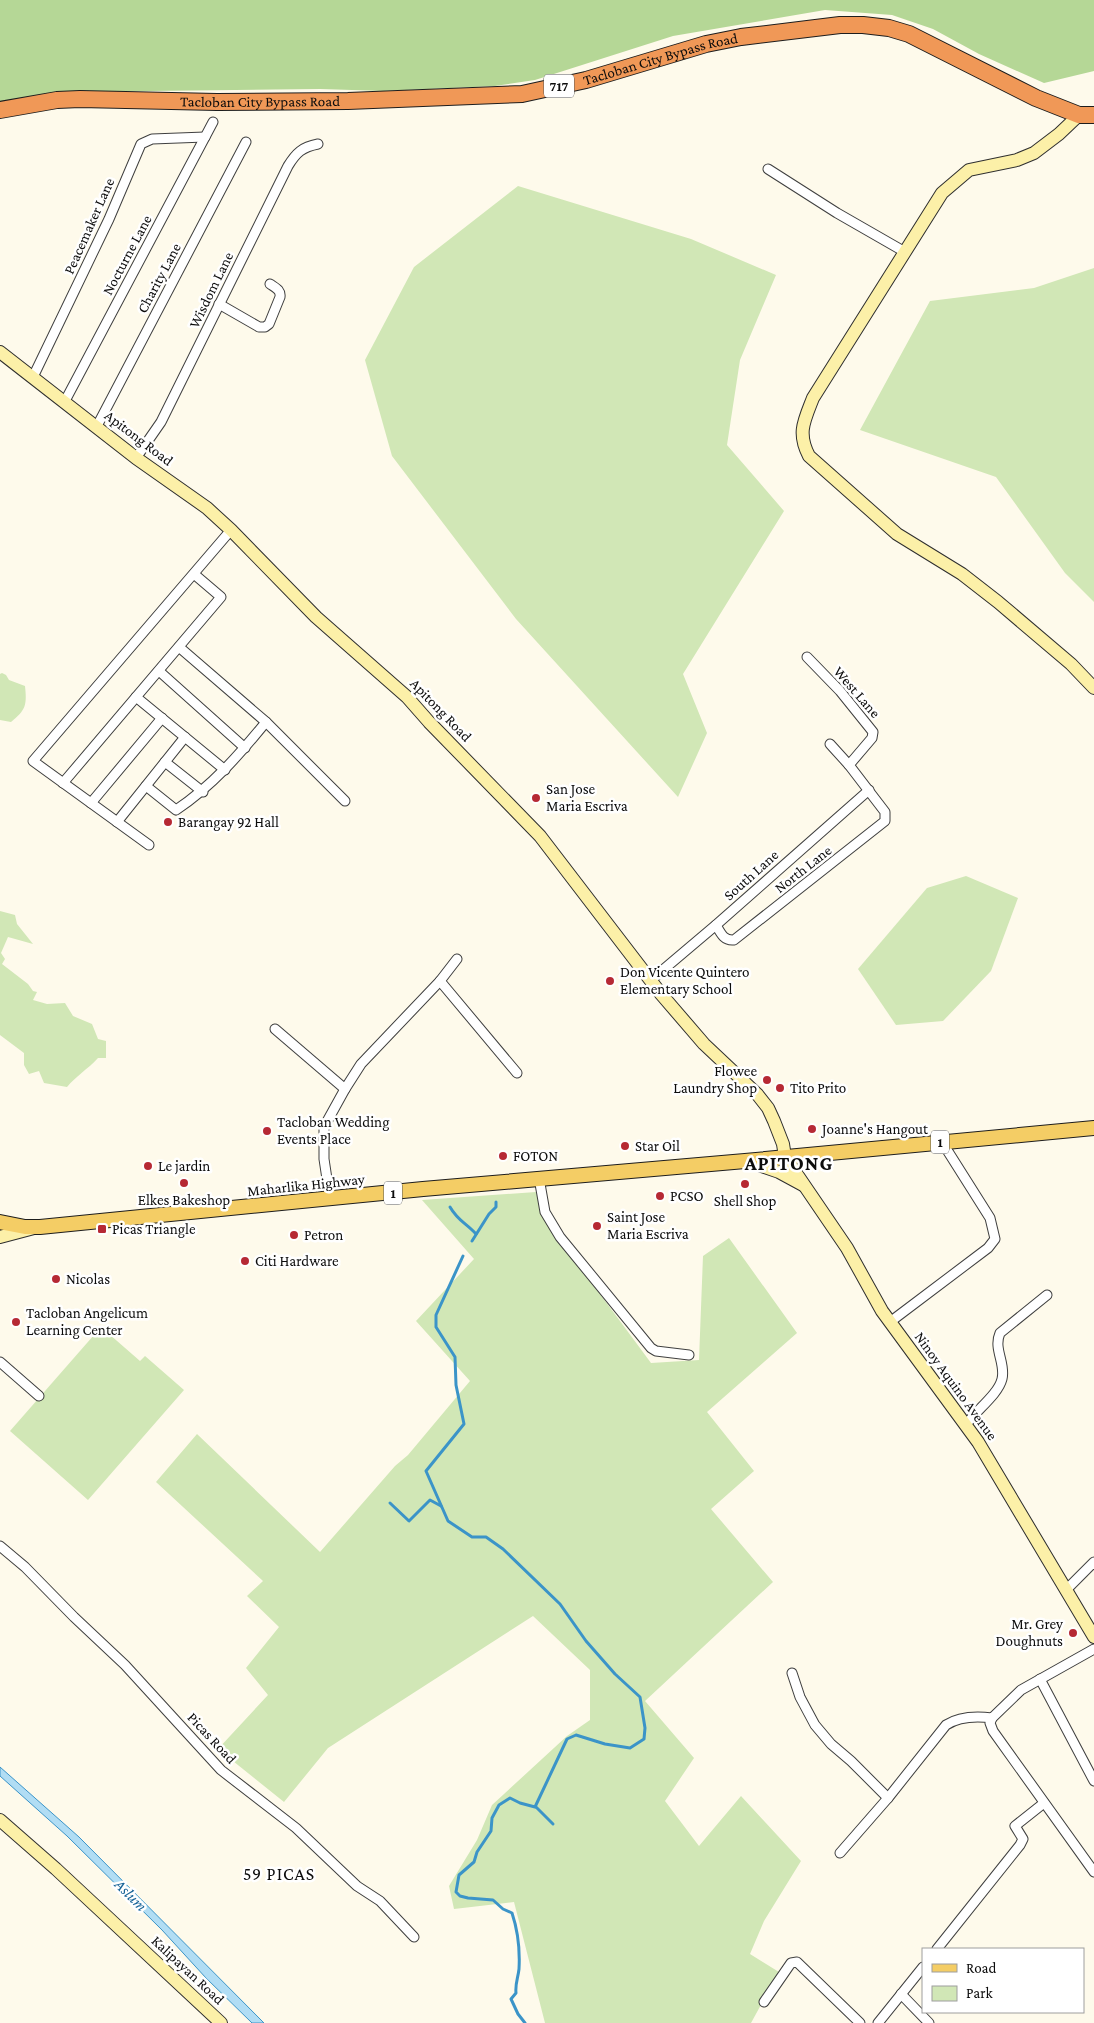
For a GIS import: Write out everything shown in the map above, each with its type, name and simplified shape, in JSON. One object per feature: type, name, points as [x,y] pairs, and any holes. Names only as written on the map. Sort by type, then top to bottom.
[{"type":"highway","name":"Tacloban City Bypass Road","points":[[0,110],[57,100],[80,99],[217,102],[338,101],[522,94],[586,80],[706,44],[779,32],[840,25],[863,25],[889,28],[915,36],[1036,98],[1086,115]]},
{"type":"main road","name":"Maharlika Highway","points":[[0,1222],[25,1227],[40,1227],[539,1178],[745,1161],[1094,1128]]},
{"type":"street","points":[[1086,115],[1034,153],[1016,160],[969,170],[942,193],[813,398],[802,427],[803,444],[810,456],[897,534],[962,574],[1071,664],[1094,688]]},
{"type":"street","name":"Nocturne Lane","points":[[65,401],[212,122]]},
{"type":"street","name":"Peacemaker Lane","points":[[32,377],[109,219],[141,144],[152,139],[205,137]]},
{"type":"street","name":"Charity Lane","points":[[97,426],[246,142]]},
{"type":"street","name":"Wisdom Lane","points":[[136,458],[161,422],[288,166],[296,154],[306,146],[318,144]]},
{"type":"street","points":[[768,169],[837,213],[905,252]]},
{"type":"street","points":[[219,304],[259,326],[265,327],[281,293],[270,284]]},
{"type":"street","name":"Apitong Road","points":[[0,352],[136,458],[207,508],[316,617],[407,697],[540,836],[651,980],[704,1044],[757,1094],[768,1108],[783,1144],[785,1157]]},
{"type":"street","points":[[149,845],[33,762],[231,530]]},
{"type":"street","points":[[64,784],[221,597],[194,574]]},
{"type":"street","points":[[179,647],[266,722],[345,801]]},
{"type":"street","name":"West Lane","points":[[807,657],[840,691],[873,732],[872,738],[849,765]]},
{"type":"street","points":[[158,671],[244,748]]},
{"type":"street","points":[[136,697],[225,770]]},
{"type":"street","points":[[91,804],[162,718]]},
{"type":"street","points":[[146,786],[176,810],[203,792],[225,770],[266,722]]},
{"type":"street","points":[[117,822],[185,737]]},
{"type":"street","points":[[830,744],[869,790]]},
{"type":"street","points":[[165,762],[203,792]]},
{"type":"street","name":"South Lane","points":[[651,980],[716,926],[869,790]]},
{"type":"street","name":"North Lane","points":[[716,926],[724,938],[734,940],[885,821],[885,812],[869,790]]},
{"type":"street","points":[[330,1199],[324,1159],[324,1127],[344,1089],[361,1064],[440,981],[456,960]]},
{"type":"street","points":[[440,981],[517,1073]]},
{"type":"street","points":[[275,1029],[344,1089]]},
{"type":"street","points":[[890,1322],[988,1248],[995,1239],[990,1218],[942,1142]]},
{"type":"street","name":"Ninoy Aquino Avenue","points":[[785,1157],[809,1189],[847,1248],[890,1322],[978,1442],[1094,1637]]},
{"type":"street","points":[[745,1161],[778,1172],[809,1189]]},
{"type":"street","points":[[539,1178],[545,1212],[560,1237],[651,1348],[656,1351],[689,1355]]},
{"type":"street","points":[[0,1237],[40,1227]]},
{"type":"street","points":[[966,1425],[1002,1381],[1003,1372],[997,1340],[1000,1333],[1047,1295]]},
{"type":"street","points":[[0,1362],[39,1396]]},
{"type":"street","name":"Picas Road","points":[[0,1546],[25,1567],[125,1665],[222,1770],[296,1828],[357,1886],[380,1902],[414,1937]]},
{"type":"street","points":[[1066,1590],[1094,1562]]},
{"type":"street","points":[[1094,1648],[1021,1690],[992,1718],[990,1723],[993,1731],[1094,1872]]},
{"type":"street","points":[[792,1673],[800,1697],[815,1726],[831,1744],[852,1761],[888,1798]]},
{"type":"street","points":[[1040,1679],[1094,1780]]},
{"type":"street","points":[[840,1853],[888,1798],[946,1725],[954,1720],[965,1718],[992,1718]]},
{"type":"street","points":[[938,1948],[1020,1845],[1022,1839],[1015,1826],[1044,1803]]},
{"type":"street","name":"Kalipayan Road","points":[[0,1820],[56,1869],[221,2023]]},
{"type":"street","points":[[764,2002],[790,1963],[797,1962],[860,2023]]},
{"type":"street","points":[[878,2023],[922,1967]]},
{"type":"street","points":[[901,1994],[929,2023]]},
{"type":"green space","points":[[0,0],[1094,0],[1094,71],[1044,83],[979,54],[933,29],[892,15],[825,10],[673,36],[535,80],[495,86],[384,91],[320,89],[65,92],[0,103]]},
{"type":"green space","points":[[518,186],[691,239],[776,275],[740,360],[727,445],[784,511],[683,674],[707,733],[678,797],[516,619],[392,456],[365,360],[414,267]]},
{"type":"green space","points":[[1094,268],[1094,602],[1065,573],[996,477],[860,430],[930,301],[1034,288]]},
{"type":"green space","points":[[2,673],[9,680],[25,686],[26,698],[23,710],[11,722],[0,720],[0,674]]},
{"type":"green space","points":[[966,876],[1018,898],[991,971],[943,1021],[896,1025],[858,969],[927,888]]},
{"type":"green space","points":[[0,911],[15,915],[17,924],[33,944],[8,937],[1,953],[5,959],[2,964],[28,984],[33,991],[37,992],[33,1000],[47,1004],[65,1003],[73,1016],[92,1024],[98,1039],[106,1041],[106,1058],[98,1058],[67,1087],[44,1083],[39,1071],[29,1074],[24,1065],[24,1053],[0,1035]]},
{"type":"green space","points":[[536,1192],[543,1217],[651,1363],[699,1360],[703,1256],[729,1238],[797,1333],[707,1412],[754,1471],[711,1509],[773,1582],[645,1701],[694,1758],[665,1801],[699,1846],[741,1796],[801,1861],[764,1921],[750,1954],[779,1972],[751,2023],[545,2023],[514,1902],[454,1909],[449,1886],[477,1840],[492,1805],[567,1736],[590,1720],[590,1670],[533,1616],[328,1748],[284,1802],[218,1749],[268,1695],[246,1668],[279,1627],[247,1596],[263,1581],[156,1482],[197,1434],[320,1552],[395,1466],[408,1455],[470,1381],[416,1321],[474,1259],[422,1200]]},
{"type":"green space","points":[[101,1327],[140,1361],[145,1356],[184,1390],[88,1500],[10,1431]]},
{"type":"water","name":"Aslum","points":[[0,1767],[79,1837],[264,2023],[252,2023],[67,1836],[0,1776]]},
{"type":"waterway","points":[[472,1241],[489,1214],[496,1207],[496,1202]]},
{"type":"waterway","points":[[450,1207],[459,1219],[476,1234]]},
{"type":"waterway","points":[[463,1256],[436,1315],[436,1327],[455,1357],[456,1385],[464,1424],[426,1471],[448,1521],[472,1537],[486,1537],[503,1549],[560,1604],[586,1641],[615,1674],[640,1697],[645,1728],[644,1739],[630,1748],[605,1744],[576,1735],[567,1739],[535,1807],[510,1798],[499,1805],[492,1818],[491,1831],[477,1852],[474,1862],[459,1875],[456,1892],[460,1896],[493,1900],[503,1909],[512,1913],[519,1948],[519,1969],[516,1993],[511,1999],[518,2014],[525,2023]]},
{"type":"waterway","points":[[390,1503],[409,1521],[430,1500],[441,1506]]},
{"type":"waterway","points":[[536,1807],[553,1824]]},
{"type":"place","name":"San Jose Maria Escriva","points":[[536,798]]},
{"type":"place","name":"Barangay 92 Hall","points":[[168,822]]},
{"type":"place","name":"Don Vicente Quintero Elementary School","points":[[610,981]]},
{"type":"place","name":"Flowee Laundry Shop","points":[[767,1080]]},
{"type":"place","name":"Tito Prito","points":[[780,1088]]},
{"type":"place","name":"Joanne's Hangout","points":[[812,1129]]},
{"type":"place","name":"Tacloban Wedding Events Place","points":[[267,1131]]},
{"type":"place","name":"Star Oil","points":[[625,1146]]},
{"type":"place","name":"FOTON","points":[[503,1156]]},
{"type":"place","name":"Le jardin","points":[[148,1166]]},
{"type":"place","name":"Elkes Bakeshop","points":[[184,1183]]},
{"type":"place","name":"Shell Shop","points":[[745,1184]]},
{"type":"place","name":"PCSO","points":[[660,1196]]},
{"type":"place","name":"Saint Jose Maria Escriva","points":[[597,1226]]},
{"type":"place","name":"Picas Triangle","points":[[102,1229]]},
{"type":"place","name":"Petron","points":[[294,1235]]},
{"type":"place","name":"Citi Hardware","points":[[245,1261]]},
{"type":"place","name":"Nicolas","points":[[56,1279]]},
{"type":"place","name":"Tacloban Angelicum Learning Center","points":[[16,1322]]},
{"type":"place","name":"Mr. Grey Doughnuts","points":[[1073,1633]]},
{"type":"district","name":"APITONG","points":[[789,1163]]},
{"type":"district","name":"59 PICAS","points":[[279,1874]]}]
